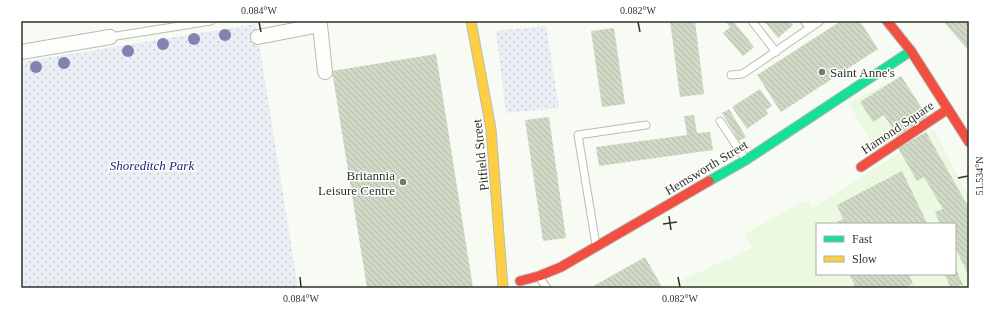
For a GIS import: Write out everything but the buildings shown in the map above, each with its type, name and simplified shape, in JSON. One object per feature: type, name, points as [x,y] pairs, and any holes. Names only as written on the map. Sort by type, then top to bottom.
[{"type":"street","name":"Pitfield Street","points":[[471,21],[491,129],[510,283]]},
{"type":"street","points":[[888,21],[912,51],[969,142]]},
{"type":"street","points":[[258,36],[322,23],[325,72]]},
{"type":"street","points":[[21,52],[110,37]]},
{"type":"street","name":"Hemsworth Street","points":[[510,283],[539,276],[561,267],[596,247],[746,160],[912,51]]},
{"type":"street","name":"Hamond Square","points":[[862,167],[948,109]]},
{"type":"lane","points":[[110,37],[211,21]]},
{"type":"lane","points":[[752,21],[776,52]]},
{"type":"lane","points":[[804,21],[810,28]]},
{"type":"lane","points":[[731,75],[742,74],[750,70],[820,21]]},
{"type":"lane","points":[[720,121],[746,160]]},
{"type":"lane","points":[[596,247],[578,135],[646,124]]},
{"type":"lane","points":[[539,276],[547,288]]},
{"type":"shaded area","points":[[901,76],[927,116],[877,151],[848,103]]},
{"type":"shaded area","points":[[934,130],[969,198],[969,288],[664,288],[752,248],[744,234],[806,200],[813,208]]},
{"type":"green space","name":"Shoreditch Park","points":[[256,24],[298,288],[21,288],[21,62]]},
{"type":"green space","points":[[546,26],[559,108],[506,113],[496,31]]},
{"type":"traffic: fast","points":[[709,181],[746,160],[911,51]]},
{"type":"traffic: slow","points":[[471,21],[491,129],[503,288]]},
{"type":"traffic: jam","points":[[887,21],[911,51],[969,142]]},
{"type":"traffic: jam","points":[[861,167],[948,109]]},
{"type":"traffic: jam","points":[[520,281],[539,276],[561,267],[709,181]]},
{"type":"place","name":"Saint Anne's","points":[[822,72]]},
{"type":"place","name":"Britannia Leisure Centre","points":[[403,182]]}]
